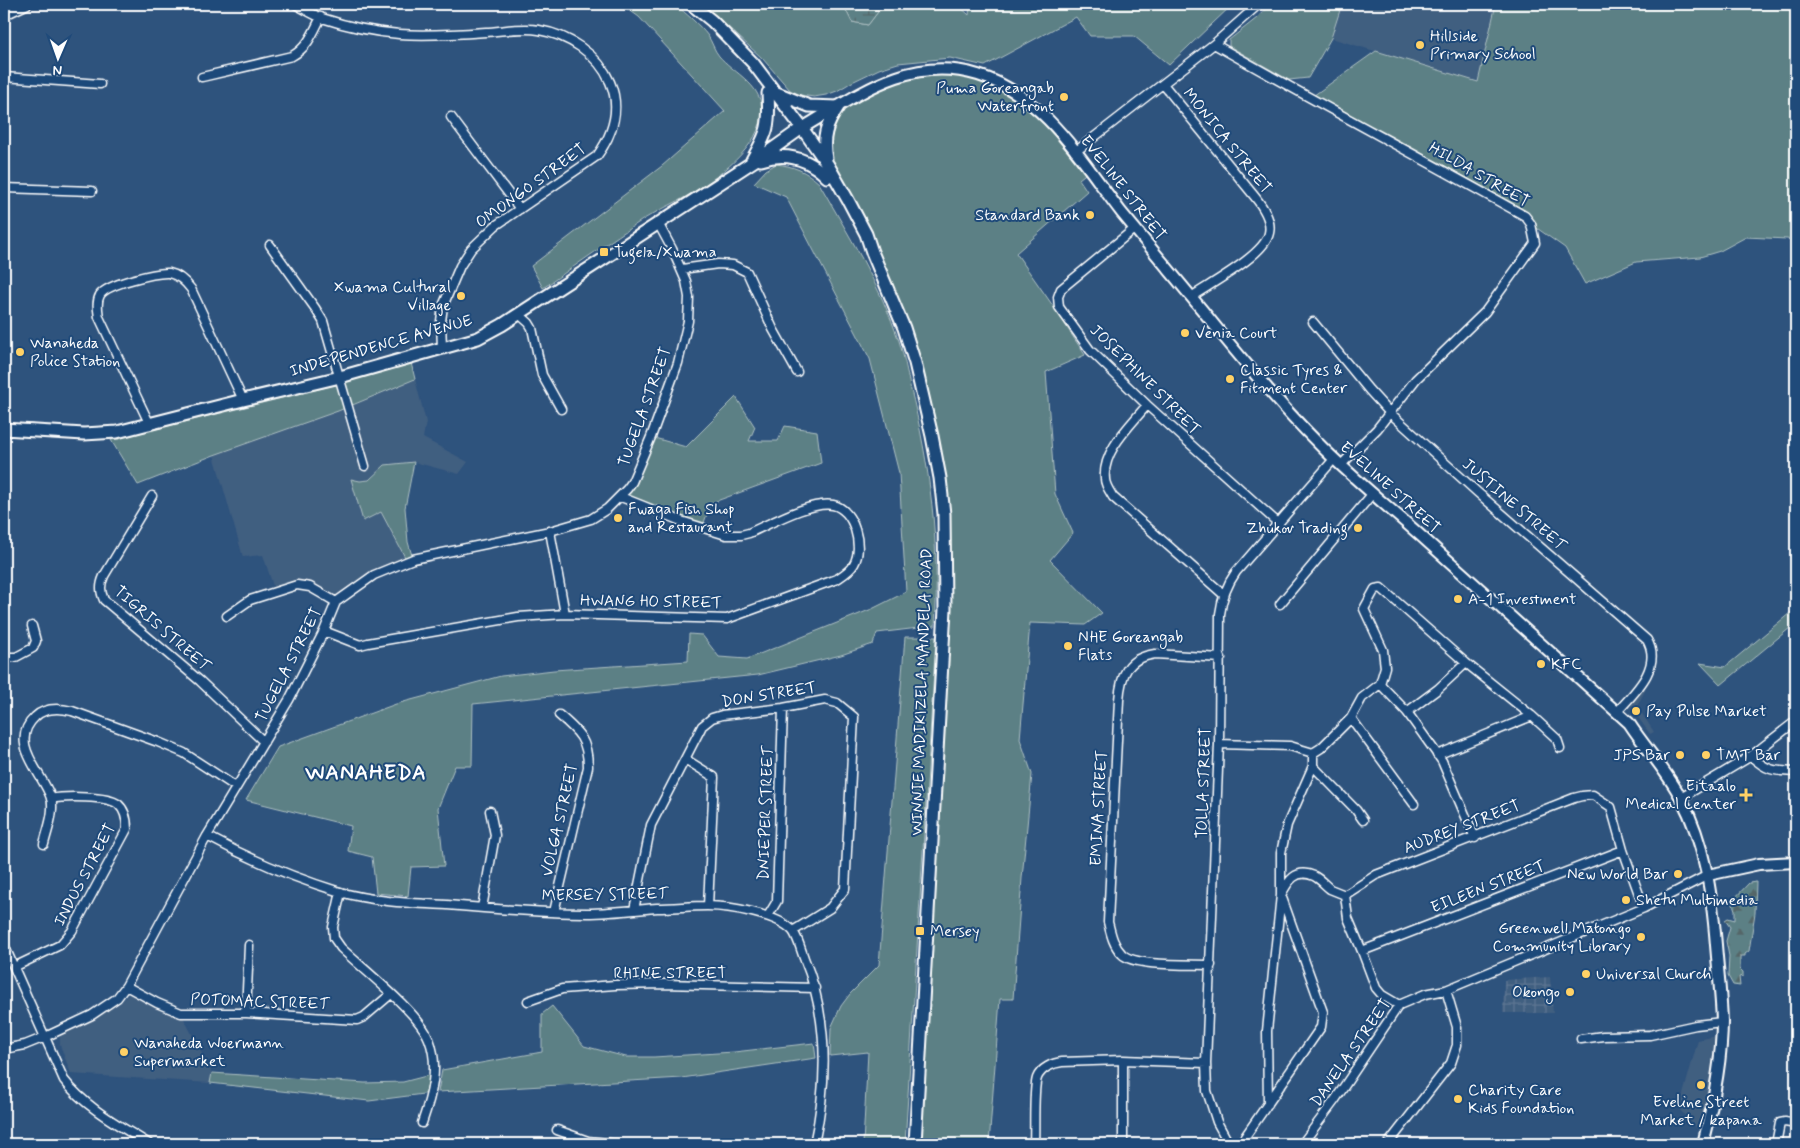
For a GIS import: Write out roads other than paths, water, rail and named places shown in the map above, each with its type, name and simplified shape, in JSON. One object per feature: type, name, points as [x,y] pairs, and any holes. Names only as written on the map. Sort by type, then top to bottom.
[{"type":"main road","name":"WINNIE MADIKIZELA MANDELA ROAD","points":[[692,5],[708,25],[772,92],[827,171],[860,237],[872,252],[894,300],[915,363],[937,461],[944,514],[946,572],[944,636],[915,1144]]},
{"type":"main road","points":[[750,164],[766,136],[772,92],[809,106],[838,107]]},
{"type":"main road","points":[[827,171],[824,136],[828,122],[838,107]]},
{"type":"main road","name":"INDEPENDENCE AVENUE","points":[[4,428],[84,434],[117,432],[340,377],[478,338],[519,314],[750,164],[799,130]]},
{"type":"main road","points":[[750,164],[771,157],[794,157],[827,171]]},
{"type":"street","points":[[4,20],[7,14],[28,4]]},
{"type":"street","name":"OMONGO STREET","points":[[295,4],[321,18],[368,30],[400,34],[456,34],[538,30],[570,40],[587,52],[608,77],[615,105],[614,120],[607,143],[597,156],[482,236],[470,248],[463,259],[443,306],[441,321],[442,348]]},
{"type":"street","points":[[1075,152],[1214,44],[1259,4]]},
{"type":"street","points":[[202,77],[292,56],[300,52],[308,43],[321,18]]},
{"type":"street","name":"HILDA STREET","points":[[1214,44],[1286,86],[1457,177],[1525,216],[1532,224],[1535,243],[1485,312],[1416,380],[1377,429],[1338,462]]},
{"type":"street","name":"EVELINE STREET","points":[[799,130],[884,80],[936,68],[958,70],[978,75],[998,82],[1019,95],[1062,135],[1134,229],[1237,354],[1291,414],[1338,462],[1629,723],[1647,746],[1681,798],[1694,828],[1708,875],[1722,1022],[1717,1074],[1703,1144]]},
{"type":"street","points":[[4,77],[100,84]]},
{"type":"street","name":"MONICA STREET","points":[[1163,84],[1255,197],[1264,210],[1269,223],[1269,233],[1263,246],[1248,260],[1191,297]]},
{"type":"street","points":[[451,116],[520,209]]},
{"type":"street","points":[[4,188],[92,191]]},
{"type":"street","name":"TUGELA STREET","points":[[4,1049],[25,1045],[92,1015],[117,998],[126,986],[207,836],[289,700],[324,632],[336,602],[374,574],[413,559],[550,531],[591,519],[608,509],[632,482],[651,437],[684,342],[689,315],[689,297],[682,268],[658,223]]},
{"type":"street","name":"JOSEPHINE STREET","points":[[1134,229],[1060,289],[1058,297],[1059,307],[1090,350],[1147,406],[1279,524]]},
{"type":"street","points":[[270,245],[320,315],[365,466]]},
{"type":"street","points":[[682,268],[718,264],[733,265],[747,272],[773,329],[797,372]]},
{"type":"street","points":[[150,425],[99,318],[98,301],[100,294],[114,285],[162,273],[171,274],[186,281],[243,400]]},
{"type":"street","points":[[519,314],[529,323],[537,348],[542,375],[562,410]]},
{"type":"street","name":"JUSTINE STREET","points":[[1313,322],[1368,390],[1389,412],[1476,492],[1647,640],[1653,653],[1652,664],[1642,682],[1617,712]]},
{"type":"street","points":[[1147,406],[1113,448],[1106,464],[1104,481],[1113,497],[1224,594]]},
{"type":"street","name":"TOLLA STREET","points":[[1229,1144],[1217,1122],[1207,1091],[1206,1063],[1219,744],[1220,614],[1224,594],[1236,572],[1338,462]]},
{"type":"street","points":[[1280,604],[1373,493]]},
{"type":"street","name":"TIGRIS STREET","points":[[152,496],[104,576],[101,593],[104,600],[200,681],[264,742]]},
{"type":"street","name":"HWANG HO STREET","points":[[324,632],[360,646],[368,643],[518,617],[565,614],[727,619],[837,579],[847,573],[854,564],[857,544],[854,524],[840,507],[832,504],[808,507],[749,533],[726,535],[681,522],[620,497]]},
{"type":"street","points":[[550,531],[565,614]]},
{"type":"street","points":[[227,616],[250,600],[297,585],[310,587],[336,602]]},
{"type":"street","points":[[1219,744],[1290,746],[1312,753],[1321,748],[1351,718],[1362,698],[1380,684],[1385,667],[1384,659],[1364,609],[1377,588],[1381,588],[1466,663],[1532,716],[1557,739],[1560,748]]},
{"type":"street","points":[[4,657],[16,657],[33,648],[36,641],[32,626]]},
{"type":"street","name":"EMINA STREET","points":[[1211,965],[1134,962],[1123,956],[1114,944],[1108,922],[1120,684],[1132,662],[1145,656],[1155,654],[1221,658]]},
{"type":"street","points":[[1407,712],[1438,689],[1466,663]]},
{"type":"street","points":[[1380,684],[1407,712],[1450,776],[1475,838]]},
{"type":"street","name":"DON STREET","points":[[634,910],[651,825],[702,726],[712,718],[728,714],[783,708],[825,700],[837,702],[854,717],[845,889],[830,908],[793,931]]},
{"type":"street","name":"DNIEPER STREET","points":[[768,916],[777,901],[778,892],[783,708]]},
{"type":"street","points":[[44,844],[50,820],[51,799],[27,754],[25,740],[27,728],[33,718],[46,710],[72,711],[168,746],[184,753],[236,787]]},
{"type":"street","name":"VOLGA STREET","points":[[554,912],[588,767],[588,751],[583,738],[560,715]]},
{"type":"street","points":[[1437,755],[1532,716]]},
{"type":"street","points":[[1351,718],[1414,804]]},
{"type":"street","points":[[1681,798],[1751,756],[1796,721]]},
{"type":"street","points":[[1268,1104],[1267,1031],[1281,895],[1281,853],[1287,825],[1313,766],[1312,753]]},
{"type":"street","points":[[1751,756],[1768,769],[1796,772]]},
{"type":"street","points":[[685,759],[714,777],[708,906]]},
{"type":"street","points":[[1313,766],[1356,810],[1363,820]]},
{"type":"street","name":"AUDREY STREET","points":[[1345,895],[1376,875],[1574,798],[1593,795],[1611,807],[1623,850],[1644,908]]},
{"type":"street","name":"INDUS STREET","points":[[14,967],[64,942],[127,829],[126,816],[117,803],[109,800],[61,797],[51,799]]},
{"type":"street","points":[[482,908],[495,835],[490,811]]},
{"type":"street","name":"MERSEY STREET","points":[[207,836],[258,862],[341,892],[377,900],[482,908],[588,913],[708,906],[768,916],[780,921],[793,931]]},
{"type":"street","name":"EILEEN STREET","points":[[1362,950],[1623,850]]},
{"type":"street","points":[[1708,875],[1759,864],[1796,862]]},
{"type":"street","points":[[1240,1144],[1321,1027],[1323,1012],[1281,895],[1288,881],[1296,875],[1314,876],[1329,888],[1345,895],[1348,918],[1376,988],[1382,995],[1399,1005]]},
{"type":"street","name":"DANELA STREET","points":[[1302,1144],[1335,1100],[1399,1005],[1425,994],[1446,990],[1644,908],[1708,875]]},
{"type":"street","points":[[341,892],[333,927],[334,938],[341,948],[420,1023],[431,1045],[434,1074],[429,1101],[422,1123]]},
{"type":"street","points":[[793,931],[815,988],[822,1022],[824,1057],[821,1104],[814,1144]]},
{"type":"street","points":[[4,944],[64,1080],[74,1093],[104,1116],[149,1144]]},
{"type":"street","points":[[246,1013],[249,945]]},
{"type":"street","name":"RHINE STREET","points":[[528,1001],[562,989],[615,985],[664,984],[815,988]]},
{"type":"street","name":"POTOMAC STREET","points":[[126,986],[157,1003],[181,1013],[246,1013],[357,1020],[372,1011],[391,994]]},
{"type":"street","points":[[1388,1144],[1451,1063],[1457,1045],[1457,1027],[1446,990]]},
{"type":"street","points":[[1581,1039],[1603,1036],[1650,1035],[1696,1025],[1722,1022]]},
{"type":"street","points":[[1034,1144],[1037,1077],[1052,1064],[1123,1060],[1206,1063]]},
{"type":"street","points":[[1122,1144],[1123,1060]]},
{"type":"street","points":[[1776,1144],[1780,1123],[1796,1124]]},
{"type":"street","points":[[557,1130],[588,1141],[618,1144]]},
{"type":"place","name":"Hillside Primary School","points":[[1420,45]]},
{"type":"place","name":"Puma Goreangab Waterfront","points":[[1064,97]]},
{"type":"place","name":"Standard Bank","points":[[1090,215]]},
{"type":"place","name":"Tugela/Xwama","points":[[604,252]]},
{"type":"place","name":"Xwama Cultural Village","points":[[461,296]]},
{"type":"place","name":"Venia Court","points":[[1185,333]]},
{"type":"place","name":"Wanaheda Police Station","points":[[20,352]]},
{"type":"place","name":"Classic Tyres & Fitment Center","points":[[1230,379]]},
{"type":"place","name":"Fwaga Fish Shop and Restaurant","points":[[618,518]]},
{"type":"place","name":"Zhukov Trading","points":[[1358,528]]},
{"type":"place","name":"A-1 Investment","points":[[1458,599]]},
{"type":"place","name":"NHE Goreangab Flats","points":[[1068,646]]},
{"type":"place","name":"KFC","points":[[1541,664]]},
{"type":"place","name":"Pay Pulse Market","points":[[1636,711]]},
{"type":"place","name":"JPS Bar","points":[[1680,755]]},
{"type":"place","name":"TMT Bar","points":[[1706,755]]},
{"type":"place","name":"Eitaalo Medical Center","points":[[1746,795]]},
{"type":"place","name":"New World Bar","points":[[1678,874]]},
{"type":"place","name":"Shetu Multimedia","points":[[1626,900]]},
{"type":"place","name":"Mersey","points":[[920,931]]},
{"type":"place","name":"Greenwell Matongo Community Library","points":[[1641,937]]},
{"type":"place","name":"Universal Church","points":[[1586,974]]},
{"type":"place","name":"Okongo","points":[[1570,992]]},
{"type":"place","name":"Wanaheda Woermann Supermarket","points":[[124,1052]]},
{"type":"place","name":"Eveline Street Market / kapana","points":[[1701,1085]]},
{"type":"place","name":"Charity Care Kids Foundation","points":[[1458,1099]]},
{"type":"district","name":"WANAHEDA","points":[[366,773]]}]
